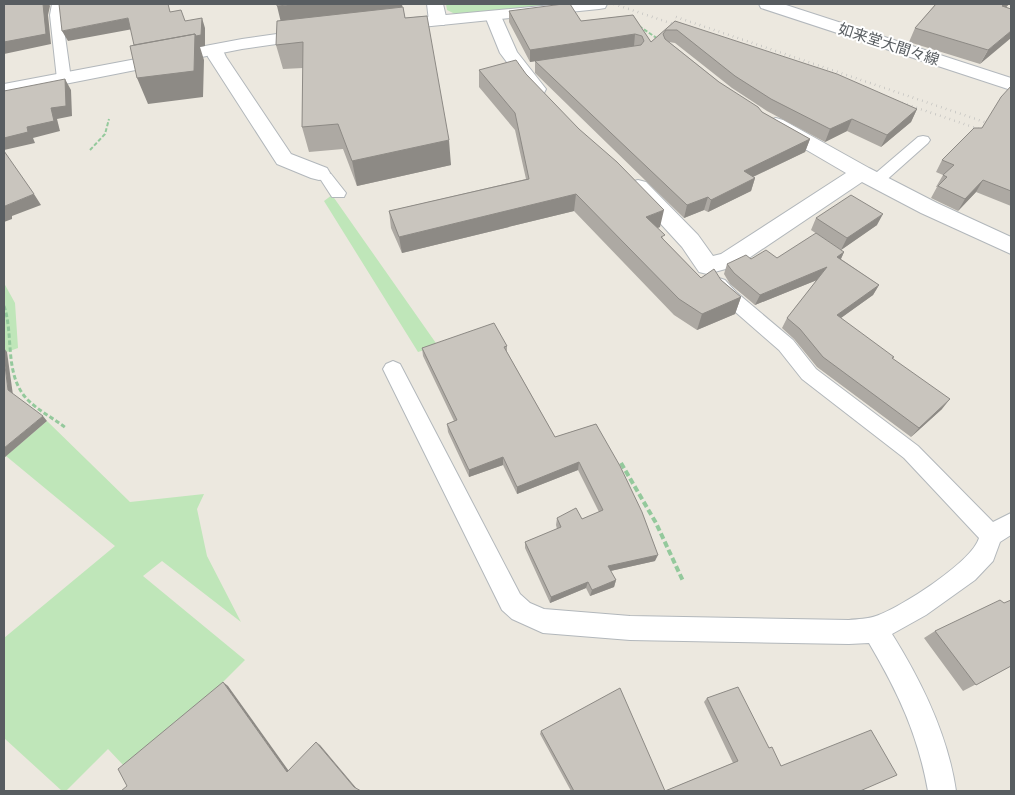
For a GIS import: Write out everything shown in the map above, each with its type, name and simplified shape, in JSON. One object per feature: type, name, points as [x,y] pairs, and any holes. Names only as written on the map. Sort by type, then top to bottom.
[{"type":"street","points":[[435,4],[438,22]]},
{"type":"street","points":[[376,27],[597,4]]},
{"type":"street","name":"如来堂大間々線","points":[[766,4],[1011,84]]},
{"type":"street","points":[[493,16],[506,48],[529,68],[546,100]]},
{"type":"street","points":[[4,90],[215,50],[328,32]]},
{"type":"street","points":[[215,50],[217,57],[284,159],[319,173]]},
{"type":"street","points":[[766,119],[868,177],[1011,246]]},
{"type":"street","points":[[624,172],[694,246],[707,266],[729,260],[868,177]]},
{"type":"lane","points":[[58,4],[56,15],[64,79]]},
{"type":"lane","points":[[868,177],[923,140]]},
{"type":"lane","points":[[319,173],[326,177],[338,193]]},
{"type":"lane","points":[[707,266],[723,290],[786,345],[809,374],[911,452],[991,535]]},
{"type":"lane","points":[[393,369],[511,602],[521,611],[543,621],[630,628],[849,632],[875,629],[891,622],[935,595],[972,568],[985,553],[991,535],[1011,523]]},
{"type":"lane","points":[[875,629],[893,659],[931,739],[939,767],[942,791]]},
{"type":"path","points":[[597,4],[628,19],[662,42]]},
{"type":"path","points":[[90,150],[105,134],[109,119]]},
{"type":"path","points":[[4,306],[8,316],[17,384],[24,397],[66,428]]},
{"type":"path","points":[[621,463],[656,524],[682,581]]},
{"type":"green space","points":[[446,4],[567,4],[455,14],[447,10]]},
{"type":"green space","points":[[332,195],[438,346],[418,352],[324,201]]},
{"type":"green space","points":[[4,283],[15,303],[18,348],[7,352],[4,349]]},
{"type":"green space","points":[[47,421],[130,502],[204,494],[197,509],[207,556],[241,622],[162,561],[143,576],[245,660],[204,701],[124,766],[108,749],[66,791],[62,791],[4,738],[4,638],[115,546],[6,456]]},
{"type":"building","points":[[4,4],[43,4],[46,34],[4,42]]},
{"type":"building","points":[[59,4],[168,4],[170,12],[181,10],[185,21],[202,18],[201,35],[196,36],[195,34],[134,45],[128,18],[62,31]]},
{"type":"building","points":[[277,4],[298,4],[277,6]]},
{"type":"building","points":[[570,4],[581,21],[633,15],[651,42],[675,21],[837,74],[917,109],[887,135],[852,119],[830,129],[771,99],[735,76],[677,30],[666,30],[663,34],[665,39],[719,82],[758,107],[762,112],[810,139],[744,171],[755,178],[711,200],[708,197],[687,205],[535,61],[641,45],[644,41],[642,36],[635,34],[530,50],[509,11]]},
{"type":"building","points":[[936,4],[1004,4],[1002,6],[1011,9],[1011,31],[988,50],[915,28]]},
{"type":"building","points":[[403,7],[405,18],[427,16],[449,140],[352,161],[338,124],[302,127],[303,42],[276,45],[277,21]]},
{"type":"building","points":[[195,34],[194,71],[137,78],[130,46]]},
{"type":"building","points":[[516,60],[526,74],[579,129],[617,162],[664,210],[646,217],[665,235],[661,237],[701,278],[714,269],[721,280],[741,297],[702,314],[679,299],[576,194],[399,237],[389,211],[529,179],[515,113],[479,70]]},
{"type":"building","points":[[65,79],[66,106],[51,108],[54,121],[27,127],[28,132],[4,138],[4,91]]},
{"type":"building","points":[[1011,86],[1011,191],[983,180],[965,199],[938,186],[947,177],[943,175],[954,165],[942,160],[974,128],[982,128],[1001,97]]},
{"type":"building","points":[[4,151],[34,194],[5,206],[4,209]]},
{"type":"building","points":[[851,195],[883,214],[847,238],[816,218]]},
{"type":"building","points":[[816,233],[844,252],[837,257],[879,285],[837,315],[894,357],[892,358],[950,399],[919,428],[823,357],[800,329],[787,318],[827,267],[760,295],[734,273],[727,264],[746,255],[751,259],[766,250],[777,258]]},
{"type":"building","points":[[494,323],[507,346],[504,347],[555,437],[596,424],[620,466],[642,512],[658,555],[608,566],[616,580],[592,590],[588,582],[551,597],[525,542],[561,527],[557,518],[576,508],[582,519],[603,510],[579,462],[517,487],[503,457],[469,470],[447,424],[457,420],[422,348]]},
{"type":"building","points":[[4,358],[8,390],[43,416],[4,448]]},
{"type":"building","points":[[1000,600],[1004,603],[1011,600],[1011,666],[976,685],[935,631]]},
{"type":"building","points":[[223,682],[287,772],[316,742],[354,787],[361,791],[121,791],[127,786],[118,769]]},
{"type":"building","points":[[738,687],[769,748],[772,747],[781,766],[871,730],[897,775],[860,791],[665,791],[738,761],[707,698]]},
{"type":"building","points":[[620,688],[665,791],[574,791],[541,731]]},
{"type":"railway","points":[[614,4],[685,28]]},
{"type":"railway","points":[[676,17],[1011,131]]},
{"type":"railway","points":[[888,98],[1011,140]]}]
